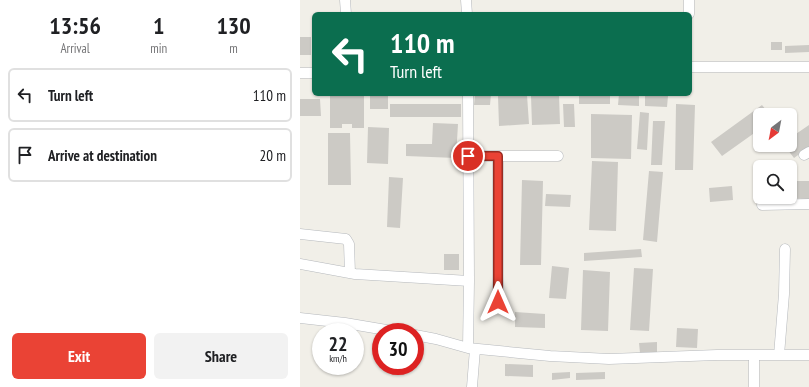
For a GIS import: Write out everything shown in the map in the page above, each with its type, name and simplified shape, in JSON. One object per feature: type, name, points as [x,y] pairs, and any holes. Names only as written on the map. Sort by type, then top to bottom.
[{"type":"street","points":[[345,0],[346,12]]},
{"type":"street","points":[[466,0],[467,12]]},
{"type":"street","points":[[688,0],[689,12]]},
{"type":"street","points":[[692,67],[809,66]]},
{"type":"street","points":[[300,73],[312,73]]},
{"type":"street","points":[[468,96],[469,281],[472,387]]},
{"type":"street","points":[[468,156],[558,156]]},
{"type":"street","points":[[498,156],[498,302]]},
{"type":"street","points":[[762,205],[809,204]]},
{"type":"street","points":[[300,234],[346,239],[349,244],[350,273]]},
{"type":"street","points":[[779,355],[784,294],[784,249]]},
{"type":"street","points":[[300,264],[350,273],[469,281]]},
{"type":"street","points":[[300,318],[372,328]]},
{"type":"street","points":[[424,337],[472,348],[550,356],[609,359],[716,355],[809,355]]},
{"type":"street","points":[[754,356],[754,387]]},
{"type":"building","points":[[300,37],[311,37],[311,55],[300,55]]},
{"type":"building","points":[[771,42],[782,42],[782,50],[771,50]]},
{"type":"building","points":[[809,45],[809,52],[785,53],[785,46]]},
{"type":"building","points":[[330,96],[364,96],[364,128],[352,128],[352,124],[342,124],[342,128],[330,128]]},
{"type":"building","points":[[370,96],[388,96],[388,109],[370,109]]},
{"type":"building","points":[[475,96],[491,96],[490,105],[474,105]]},
{"type":"building","points":[[498,96],[527,96],[529,124],[499,126]]},
{"type":"building","points":[[531,96],[559,96],[560,124],[532,125]]},
{"type":"building","points":[[579,96],[610,96],[610,104],[579,104]]},
{"type":"building","points":[[619,96],[639,96],[639,106],[618,105]]},
{"type":"building","points":[[645,96],[668,96],[667,107],[645,106]]},
{"type":"building","points":[[300,99],[320,99],[321,116],[300,116]]},
{"type":"building","points":[[390,104],[461,104],[461,117],[390,117]]},
{"type":"building","points":[[563,104],[574,104],[575,127],[564,127]]},
{"type":"building","points":[[676,104],[695,105],[693,170],[675,170]]},
{"type":"building","points":[[640,112],[649,113],[647,150],[637,149]]},
{"type":"building","points":[[753,112],[753,134],[722,156],[711,142]]},
{"type":"building","points":[[591,114],[632,115],[631,159],[591,158]]},
{"type":"building","points":[[653,121],[665,121],[662,165],[651,165]]},
{"type":"building","points":[[433,123],[458,124],[456,158],[406,156],[406,144],[432,144]]},
{"type":"building","points":[[809,125],[809,147],[794,158],[789,152],[797,152],[797,133]]},
{"type":"building","points":[[368,127],[389,128],[388,164],[367,163]]},
{"type":"building","points":[[328,133],[350,133],[351,185],[328,185]]},
{"type":"building","points":[[592,161],[618,162],[616,231],[589,230]]},
{"type":"building","points":[[649,171],[663,172],[657,242],[643,240]]},
{"type":"building","points":[[389,177],[403,178],[400,228],[387,227]]},
{"type":"building","points":[[522,180],[543,181],[541,265],[520,265]]},
{"type":"building","points":[[797,181],[809,181],[809,199],[797,199]]},
{"type":"building","points":[[732,186],[733,200],[710,202],[709,188]]},
{"type":"building","points":[[546,194],[571,195],[570,207],[545,206]]},
{"type":"building","points":[[641,249],[642,257],[584,261],[584,253]]},
{"type":"building","points":[[444,254],[459,254],[459,270],[444,270]]},
{"type":"building","points":[[552,266],[569,268],[566,299],[549,298]]},
{"type":"building","points":[[634,268],[653,269],[649,331],[630,330]]},
{"type":"building","points":[[583,270],[610,272],[608,331],[581,330]]},
{"type":"building","points":[[515,312],[545,314],[545,328],[515,327]]},
{"type":"building","points":[[677,328],[698,329],[697,348],[676,347]]},
{"type":"building","points":[[657,342],[657,352],[640,353],[639,343]]},
{"type":"building","points":[[505,364],[533,365],[533,377],[505,376]]},
{"type":"building","points":[[570,372],[570,378],[552,380],[552,373]]},
{"type":"building","points":[[605,372],[605,379],[576,380],[576,373]]},
{"type":"route","points":[[468,156],[498,156],[498,302]]}]
